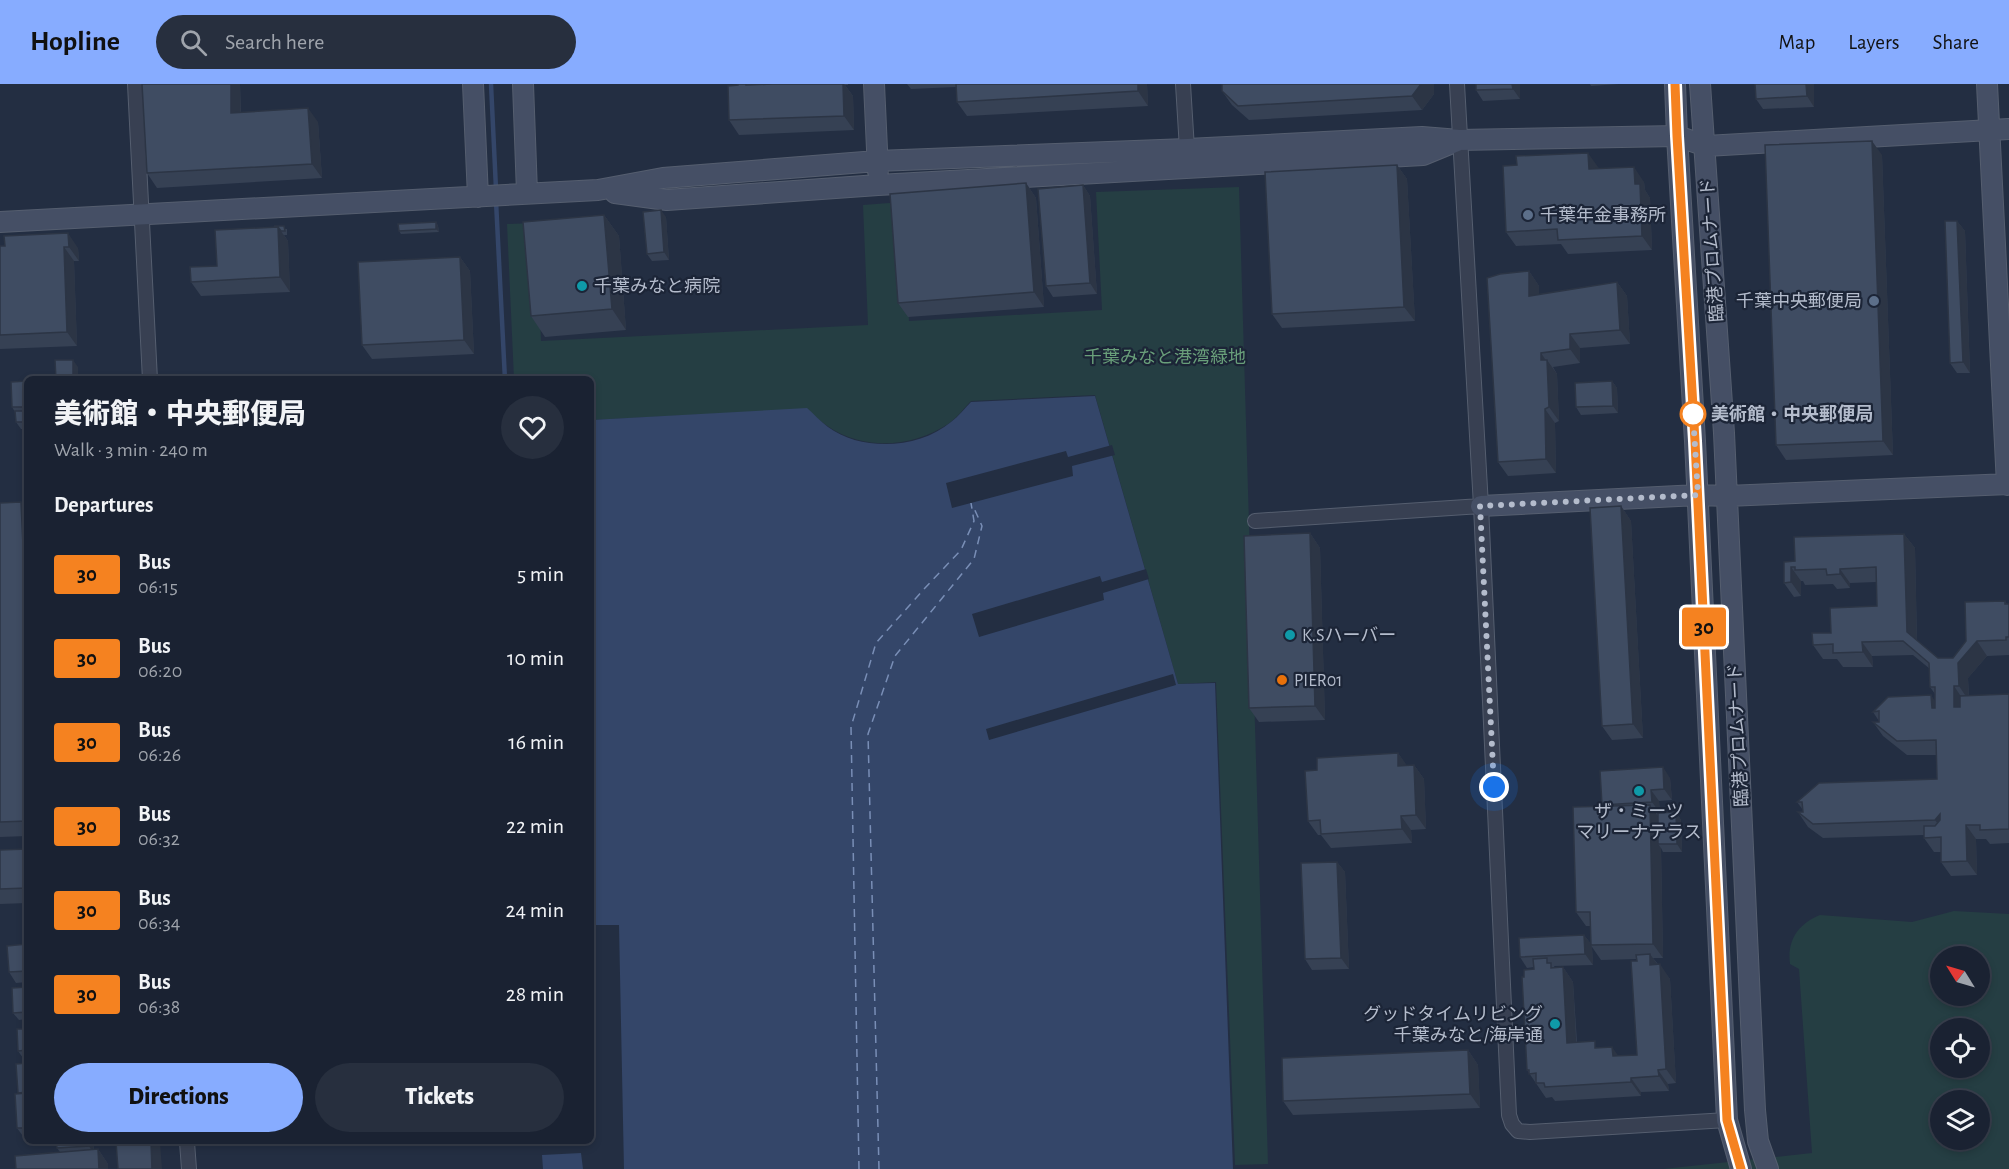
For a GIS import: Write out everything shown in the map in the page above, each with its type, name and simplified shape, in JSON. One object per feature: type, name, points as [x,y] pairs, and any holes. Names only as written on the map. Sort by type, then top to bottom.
[{"type":"street","points":[[135,84],[150,376]]},
{"type":"street","points":[[473,84],[482,196]]},
{"type":"street","points":[[523,84],[527,193]]},
{"type":"street","points":[[874,84],[878,185]]},
{"type":"street","points":[[1184,84],[1187,149]]},
{"type":"street","points":[[1457,84],[1509,1115],[1518,1131],[1530,1132],[1727,1120]]},
{"type":"street","name":"臨港プロムナード","points":[[1675,84],[1698,495],[1727,1120],[1741,1169]]},
{"type":"street","name":"臨港プロムナード","points":[[1700,84],[1706,146],[1727,496],[1755,1110],[1758,1141],[1768,1169]]},
{"type":"street","points":[[1255,521],[1698,495],[1727,496],[2008,484],[1987,84]]},
{"type":"street","points":[[0,222],[598,190],[663,178],[877,160],[1187,149],[1422,136],[1460,140],[1677,136],[1706,146],[2009,129]]},
{"type":"street","points":[[598,190],[667,200],[878,185],[1423,155],[1460,140]]},
{"type":"street","points":[[187,1144],[189,1169]]},
{"type":"green space","name":"千葉みなと港湾緑地","points":[[1239,187],[1268,1164],[1235,1165],[1216,682],[1178,684],[1095,395],[971,401],[951,422],[920,438],[873,443],[843,435],[826,425],[807,409],[594,420],[594,376],[514,376],[507,224],[537,223],[541,341],[868,325],[863,205],[902,202],[909,321],[1102,310],[1096,192]]},
{"type":"green space","points":[[1954,911],[2009,914],[2009,1169],[1663,1169],[1812,1153],[1799,969],[1790,964],[1790,947],[1800,928],[1820,915],[1912,922]]},
{"type":"water","points":[[1095,396],[1178,684],[1215,683],[1233,1169],[624,1169],[619,925],[594,925],[594,420],[807,408],[825,425],[842,435],[873,444],[890,444],[923,438],[938,431],[954,420],[971,402]]},
{"type":"water","points":[[581,1153],[583,1169],[543,1169],[542,1155]]},
{"type":"pier","points":[[1112,445],[1115,455],[1072,466],[1073,476],[952,508],[946,483],[1066,451],[1068,457]]},
{"type":"pier","points":[[1146,569],[1149,579],[1103,593],[1104,600],[979,637],[972,614],[1100,576],[1102,582]]},
{"type":"pier","points":[[1173,674],[1176,685],[989,740],[986,729]]},
{"type":"building","points":[[142,84],[231,84],[231,113],[308,108],[312,164],[147,173]]},
{"type":"building","points":[[738,84],[843,84],[844,116],[729,120],[728,86]]},
{"type":"building","points":[[956,84],[1138,84],[1138,91],[957,102]]},
{"type":"building","points":[[1222,84],[1421,84],[1412,96],[1238,106],[1222,91]]},
{"type":"building","points":[[1476,84],[1512,84],[1513,89],[1476,90]]},
{"type":"building","points":[[1755,84],[1806,84],[1807,96],[1756,99]]},
{"type":"building","points":[[1872,141],[1883,441],[1776,445],[1765,145]]},
{"type":"building","points":[[1588,153],[1589,169],[1634,167],[1635,184],[1640,184],[1642,236],[1558,240],[1557,229],[1506,232],[1503,166],[1517,165],[1516,156]]},
{"type":"building","points":[[1397,165],[1404,307],[1272,314],[1265,172]]},
{"type":"building","points":[[1026,183],[1034,292],[898,303],[890,194]]},
{"type":"building","points":[[1083,185],[1090,283],[1046,286],[1038,189]]},
{"type":"building","points":[[661,210],[664,252],[647,254],[643,212]]},
{"type":"building","name":"千葉みなと病院","points":[[604,215],[612,309],[531,316],[523,222]]},
{"type":"building","points":[[1945,221],[1957,221],[1963,362],[1950,363]]},
{"type":"building","points":[[436,222],[436,229],[399,231],[398,224]]},
{"type":"building","points":[[274,226],[284,226],[285,231],[281,231]]},
{"type":"building","points":[[278,227],[280,277],[191,282],[190,267],[217,266],[215,230]]},
{"type":"building","points":[[68,233],[69,247],[64,247],[67,332],[0,335],[0,246],[5,246],[4,236]]},
{"type":"building","points":[[460,257],[464,340],[362,345],[358,262]]},
{"type":"building","points":[[1529,271],[1529,296],[1617,282],[1620,330],[1570,334],[1570,349],[1541,353],[1541,360],[1547,360],[1549,407],[1545,409],[1546,459],[1498,462],[1487,278],[1500,274]]},
{"type":"building","points":[[55,360],[73,360],[73,376],[56,376]]},
{"type":"building","points":[[24,381],[24,407],[12,407],[11,382]]},
{"type":"building","points":[[1612,381],[1613,406],[1576,407],[1575,383]]},
{"type":"building","points":[[15,411],[24,411],[24,422],[16,422]]},
{"type":"building","points":[[21,502],[24,566],[24,821],[0,822],[0,503]]},
{"type":"building","points":[[1621,506],[1633,724],[1602,726],[1590,508]]},
{"type":"building","name":"K.Sハーバー","points":[[1310,533],[1315,706],[1249,708],[1244,536]]},
{"type":"building","points":[[1904,534],[1907,632],[1938,658],[1953,658],[1966,641],[1965,602],[2005,601],[2005,604],[2009,604],[2009,637],[2006,637],[2006,640],[1977,641],[1958,663],[1959,686],[1954,686],[1954,707],[1960,707],[1960,696],[2009,694],[2009,829],[1980,830],[1980,825],[1966,825],[1967,861],[1941,862],[1941,837],[1924,838],[1924,826],[1935,826],[1940,820],[1940,814],[1935,820],[1813,824],[1798,812],[1803,812],[1802,802],[1797,802],[1819,783],[1937,779],[1936,740],[1897,741],[1873,722],[1879,722],[1879,711],[1873,712],[1888,697],[1931,695],[1932,708],[1935,708],[1935,687],[1930,687],[1929,663],[1903,641],[1862,642],[1863,652],[1833,653],[1833,644],[1813,645],[1812,633],[1831,633],[1830,608],[1877,606],[1876,567],[1840,569],[1840,574],[1827,575],[1826,569],[1795,570],[1795,567],[1791,567],[1791,582],[1784,583],[1784,562],[1795,561],[1794,537]]},
{"type":"building","points":[[1398,753],[1398,766],[1414,765],[1416,815],[1401,816],[1402,829],[1321,834],[1320,820],[1308,821],[1305,771],[1317,770],[1317,758]]},
{"type":"building","points":[[1663,767],[1664,789],[1651,790],[1652,802],[1602,805],[1600,771]]},
{"type":"building","points":[[1650,805],[1653,944],[1591,945],[1590,912],[1576,912],[1573,807]]},
{"type":"building","points":[[1676,812],[1677,844],[1658,844],[1658,813]]},
{"type":"building","points":[[24,849],[24,888],[0,889],[0,850]]},
{"type":"building","points":[[1337,862],[1341,958],[1305,959],[1301,863]]},
{"type":"building","points":[[1584,935],[1585,954],[1520,957],[1519,938]]},
{"type":"building","points":[[24,944],[24,971],[9,972],[7,946]]},
{"type":"building","name":"グッドタイムリビング 千葉みなと/海岸通","points":[[1650,954],[1650,965],[1660,964],[1666,1069],[1658,1070],[1659,1076],[1631,1078],[1631,1082],[1545,1087],[1544,1083],[1536,1083],[1536,1073],[1529,1074],[1527,1070],[1522,977],[1524,977],[1524,970],[1534,969],[1533,959],[1547,958],[1547,963],[1551,963],[1551,968],[1563,967],[1567,1043],[1595,1041],[1595,1048],[1612,1047],[1613,1056],[1637,1055],[1631,961],[1637,961],[1636,955]]},
{"type":"building","points":[[24,987],[24,1012],[13,1013],[12,988]]},
{"type":"building","points":[[17,1029],[24,1029],[24,1050],[18,1051]]},
{"type":"building","points":[[1468,1050],[1470,1094],[1283,1101],[1282,1058]]},
{"type":"building","points":[[24,1063],[24,1092],[18,1093],[16,1064]]},
{"type":"building","points":[[24,1093],[24,1128],[17,1128],[15,1094]]},
{"type":"building","points":[[56,1144],[88,1144],[89,1146],[57,1148]]},
{"type":"building","points":[[116,1144],[151,1144],[152,1169],[118,1169]]},
{"type":"building","points":[[98,1149],[99,1169],[16,1169],[15,1156]]},
{"type":"waterway","points":[[491,84],[496,189]]},
{"type":"waterway","points":[[496,201],[505,376]]},
{"type":"ferry route","points":[[859,1169],[851,727],[876,643],[961,550],[974,521],[971,503]]},
{"type":"ferry route","points":[[879,1169],[868,734],[895,656],[974,559],[982,526],[973,506]]},
{"type":"bus line","name":"30","points":[[1675,84],[1695,441],[1727,1120],[1741,1169]]},
{"type":"place","name":"千葉年金事務所","points":[[1528,215]]},
{"type":"place","name":"千葉みなと病院","points":[[582,286]]},
{"type":"place","name":"千葉中央郵便局","points":[[1874,301]]},
{"type":"place","name":"美術館・中央郵便局","points":[[1693,414]]},
{"type":"place","name":"K.Sハーバー","points":[[1290,635]]},
{"type":"place","name":"PIER01","points":[[1282,680]]},
{"type":"place","name":"ザ・ミーツ マリーナテラス","points":[[1639,791]]},
{"type":"place","name":"グッドタイムリビング 千葉みなと/海岸通","points":[[1555,1024]]},
{"type":"route","points":[[1494,787],[1480,506],[1698,495],[1693,414]]}]
